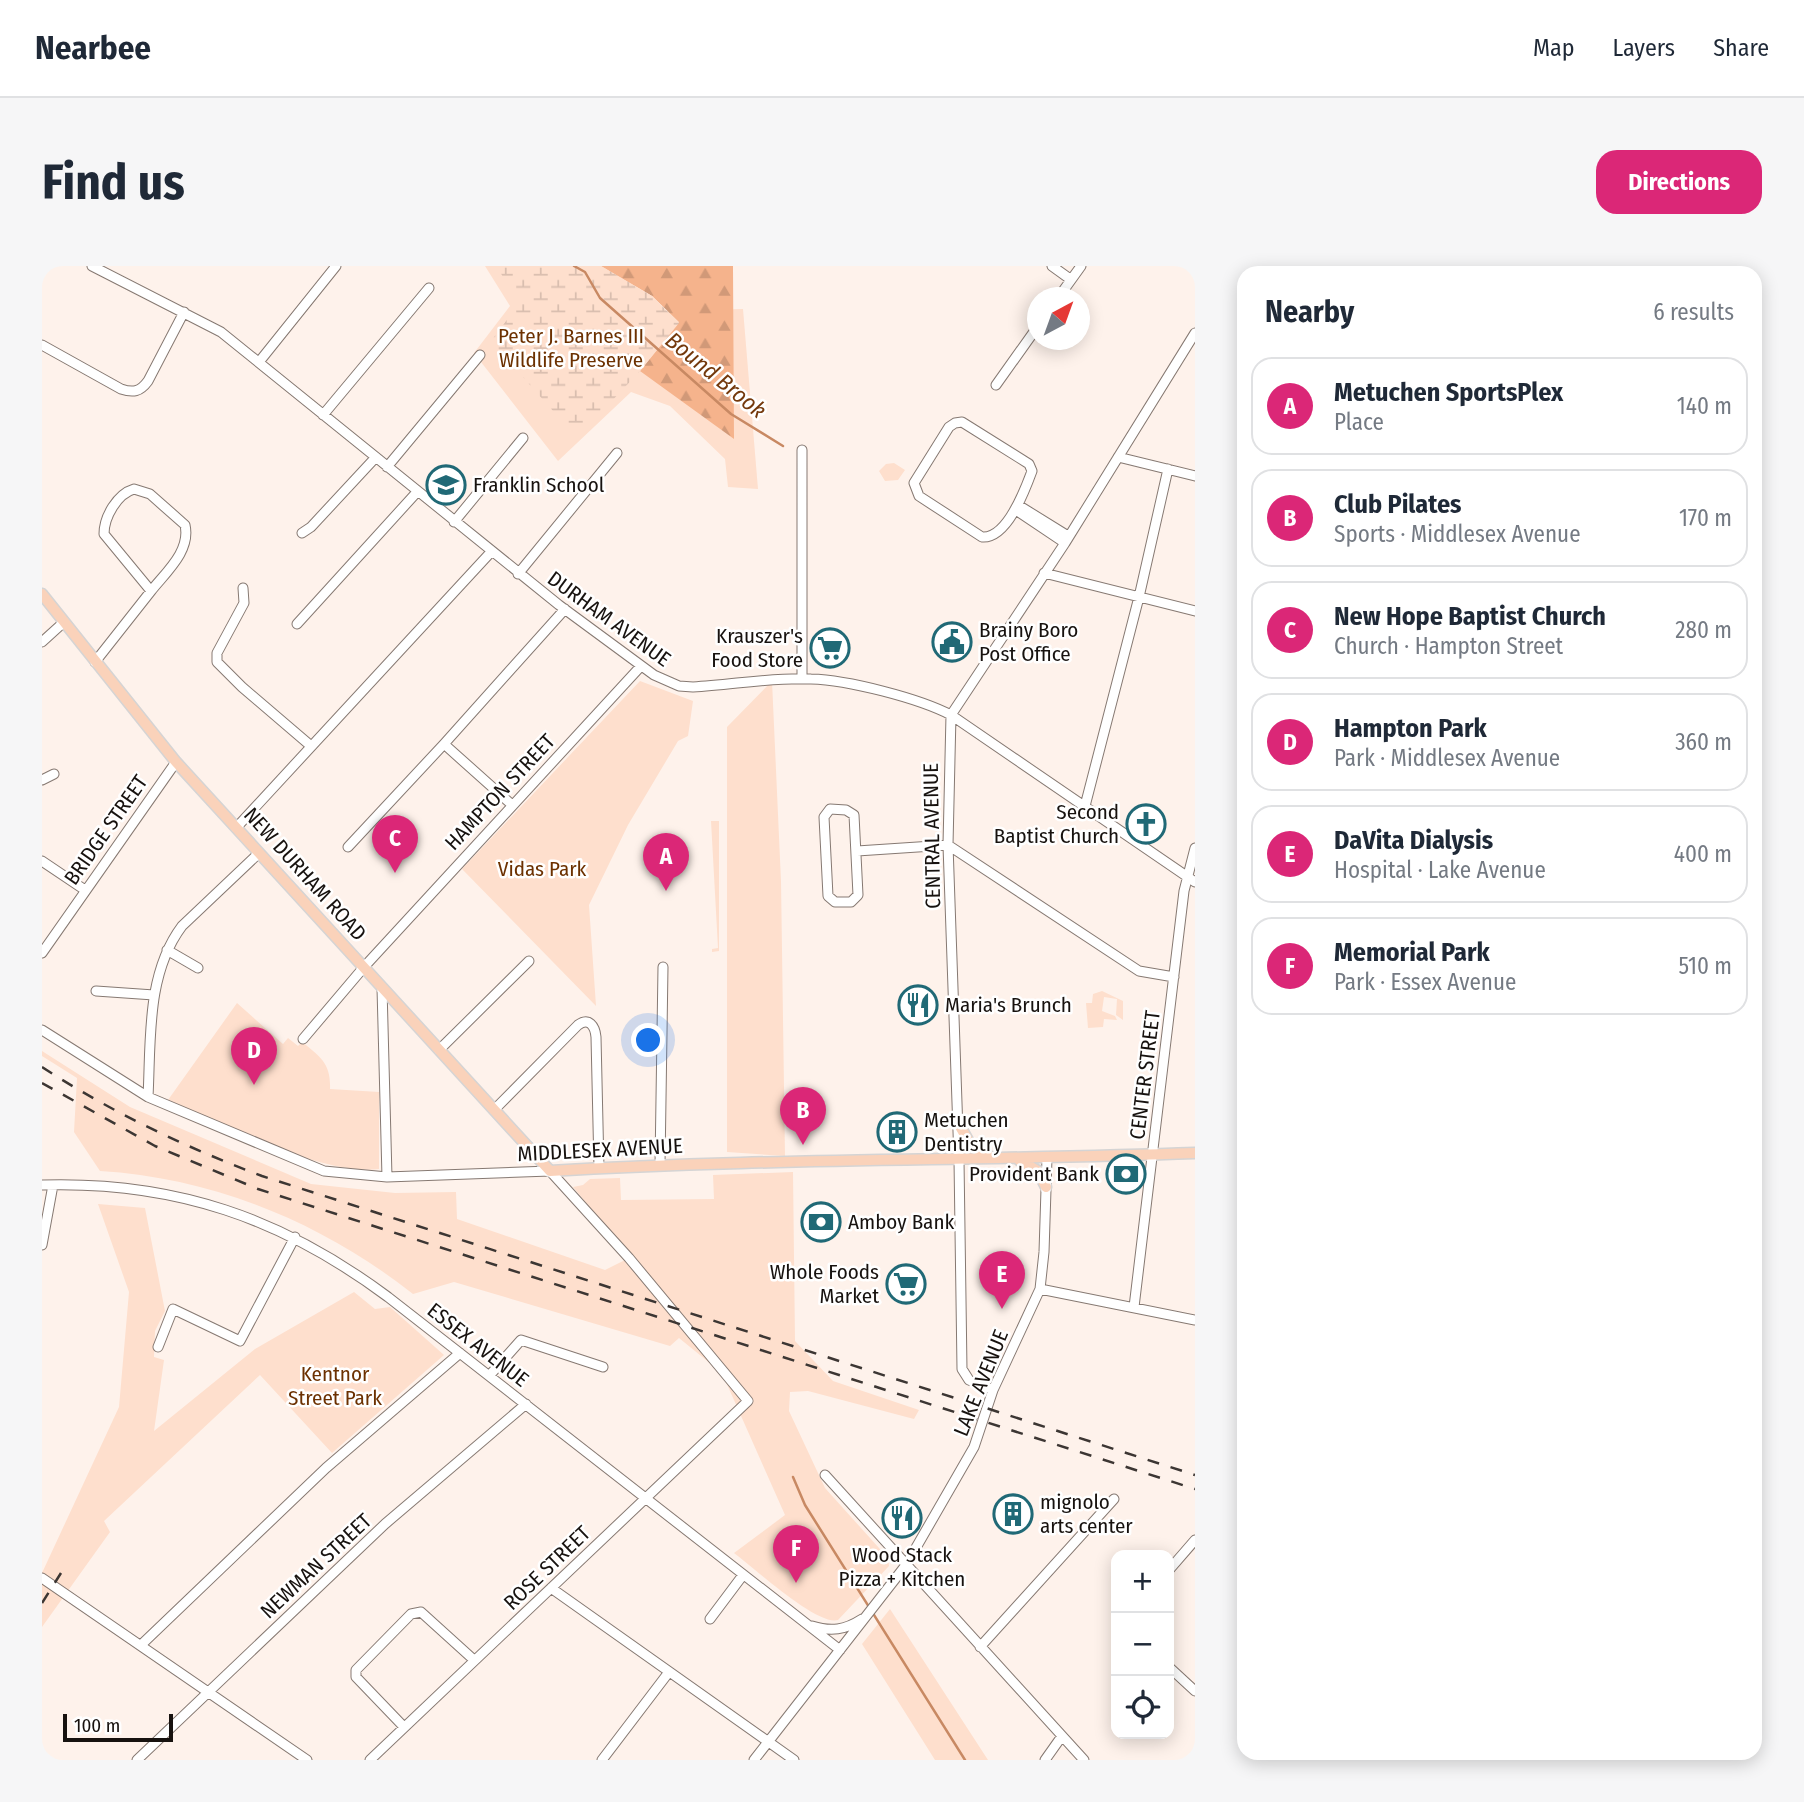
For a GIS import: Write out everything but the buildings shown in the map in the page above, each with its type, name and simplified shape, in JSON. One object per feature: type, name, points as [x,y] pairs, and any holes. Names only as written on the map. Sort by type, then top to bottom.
[{"type":"main road","name":"NEW DURHAM ROAD","points":[[42,594],[176,762],[550,1171]]},
{"type":"main road","points":[[957,1121],[970,1144],[995,1159]]},
{"type":"main road","name":"MIDDLESEX AVENUE","points":[[550,1171],[660,1165],[1195,1153]]},
{"type":"main road","points":[[1017,1158],[1038,1171],[1046,1187]]},
{"type":"street","name":"DURHAM AVENUE","points":[[92,266],[110,270],[216,329],[518,574],[641,666],[667,682],[679,686],[724,686],[803,679],[853,686],[921,702],[951,715],[1191,880]]},
{"type":"street","points":[[259,362],[336,266]]},
{"type":"street","points":[[1052,266],[1070,279]]},
{"type":"street","points":[[1065,287],[1081,266]]},
{"type":"street","points":[[323,415],[429,288]]},
{"type":"street","points":[[42,345],[121,389],[139,391],[148,382],[184,312]]},
{"type":"street","points":[[951,715],[1067,540],[1195,333]]},
{"type":"street","points":[[996,385],[1027,341]]},
{"type":"street","points":[[387,467],[480,355]]},
{"type":"street","points":[[962,422],[1029,464],[1032,471],[1017,508],[994,535],[982,537],[919,496],[914,483],[949,427],[962,422]]},
{"type":"street","points":[[454,522],[523,438]]},
{"type":"street","points":[[802,450],[803,679]]},
{"type":"street","points":[[518,574],[617,453]]},
{"type":"street","points":[[302,533],[311,527],[376,457]]},
{"type":"street","points":[[1118,457],[1195,476]]},
{"type":"street","points":[[1085,806],[1139,597],[1168,469]]},
{"type":"street","points":[[95,662],[151,591],[184,546],[187,529],[185,525],[150,494],[134,489],[120,496],[104,527],[104,534],[151,591]]},
{"type":"street","points":[[297,624],[417,492]]},
{"type":"street","points":[[1017,508],[1067,540]]},
{"type":"street","points":[[236,828],[491,552]]},
{"type":"street","points":[[1044,573],[1195,611]]},
{"type":"street","points":[[243,588],[244,603],[218,653],[217,662],[311,746]]},
{"type":"street","points":[[348,847],[565,609]]},
{"type":"street","points":[[42,642],[64,622]]},
{"type":"street","name":"HAMPTON STREET","points":[[303,1039],[363,967],[641,666]]},
{"type":"street","name":"CENTRAL AVENUE","points":[[951,715],[948,845],[959,1160],[962,1369],[969,1380],[993,1390]]},
{"type":"street","points":[[444,744],[511,804]]},
{"type":"street","name":"BRIDGE STREET","points":[[42,953],[176,762]]},
{"type":"street","points":[[42,780],[54,774]]},
{"type":"street","points":[[830,809],[846,810],[855,816],[857,851],[858,895],[851,902],[835,902],[828,896],[824,817],[830,809]]},
{"type":"street","points":[[857,851],[948,845],[1139,971],[1174,977]]},
{"type":"street","name":"CENTER STREET","points":[[1134,1307],[1174,977],[1195,848]]},
{"type":"street","points":[[148,1097],[154,995],[167,950],[181,926],[259,853]]},
{"type":"street","points":[[42,861],[85,890]]},
{"type":"street","points":[[167,950],[198,968]]},
{"type":"street","points":[[439,1050],[529,961]]},
{"type":"street","points":[[660,1165],[663,967]]},
{"type":"street","points":[[382,988],[387,1177]]},
{"type":"street","points":[[96,991],[154,995]]},
{"type":"street","points":[[494,1110],[578,1026],[590,1022],[594,1026],[596,1037],[599,1168]]},
{"type":"street","name":"MIDDLESEX AVENUE","points":[[42,1030],[148,1097],[324,1171],[387,1177],[550,1171]]},
{"type":"street","name":"LAKE AVENUE","points":[[866,1616],[906,1565],[971,1454],[993,1390],[1040,1289],[1047,1158]]},
{"type":"street","name":"ROSE STREET","points":[[370,1760],[748,1401],[629,1258],[550,1171]]},
{"type":"street","name":"ESSEX AVENUE","points":[[42,1185],[101,1185],[172,1195],[243,1215],[295,1237],[366,1280],[840,1650]]},
{"type":"street","points":[[42,1245],[53,1185]]},
{"type":"street","points":[[158,1347],[173,1309],[240,1341],[295,1237]]},
{"type":"street","points":[[1040,1289],[1195,1320]]},
{"type":"street","points":[[489,1376],[521,1340],[603,1367]]},
{"type":"street","points":[[141,1645],[326,1468],[460,1353]]},
{"type":"street","name":"NEWMAN STREET","points":[[137,1760],[385,1524],[526,1404]]},
{"type":"street","points":[[825,1475],[1084,1760]]},
{"type":"street","points":[[980,1647],[1114,1499]]},
{"type":"street","points":[[1174,1564],[1195,1540]]},
{"type":"street","points":[[710,1619],[743,1575]]},
{"type":"street","points":[[42,1578],[307,1760]]},
{"type":"street","points":[[551,1588],[794,1760]]},
{"type":"street","points":[[404,1727],[356,1677],[356,1670],[411,1614],[421,1612],[474,1660]]},
{"type":"street","points":[[806,1623],[838,1630],[866,1616]]},
{"type":"street","points":[[754,1760],[866,1616]]},
{"type":"street","points":[[602,1760],[669,1672]]},
{"type":"street","points":[[1174,1672],[1195,1691]]},
{"type":"street","points":[[1045,1760],[1062,1736]]},
{"type":"green space","name":"Peter J. Barnes III Wildlife Preserve","points":[[485,266],[634,266],[635,312],[743,309],[758,489],[728,487],[725,459],[670,406],[631,392],[558,461],[474,353],[510,306]]},
{"type":"green space","points":[[497,266],[601,266],[652,296],[679,323],[640,371],[577,438],[491,341],[518,305]]},
{"type":"green space","points":[[601,266],[733,266],[734,439],[640,371],[679,322],[652,296]]},
{"type":"green space","points":[[894,463],[905,470],[898,480],[885,481],[879,471],[886,464]]},
{"type":"green space","name":"Vidas Park","points":[[640,681],[693,701],[688,736],[678,741],[628,825],[589,905],[596,1006],[462,869]]},
{"type":"green space","points":[[772,681],[781,881],[785,1156],[727,1152],[727,727]]},
{"type":"green space","points":[[711,821],[719,821],[719,951],[712,952],[712,949],[718,948]]},
{"type":"green space","points":[[1102,991],[1123,1001],[1123,1020],[1116,1015],[1117,999],[1104,997],[1102,1011],[1115,1016],[1117,1020],[1104,1019],[1103,1027],[1088,1028],[1086,1003],[1092,1003],[1093,994]]},
{"type":"green space","points":[[237,1003],[283,1044],[288,1038],[298,1046],[302,1042],[315,1052],[327,1067],[330,1089],[379,1092],[379,1169],[329,1165],[301,1157],[168,1100]]},
{"type":"green space","points":[[42,1051],[130,1107],[311,1184],[395,1193],[456,1192],[457,1219],[605,1270],[631,1257],[573,1187],[583,1185],[590,1179],[620,1178],[621,1200],[714,1199],[713,1175],[793,1172],[795,1341],[833,1381],[919,1410],[914,1419],[808,1391],[790,1392],[789,1411],[825,1488],[888,1558],[889,1566],[838,1620],[828,1619],[801,1605],[734,1553],[785,1515],[722,1373],[679,1338],[670,1346],[454,1282],[413,1294],[342,1246],[266,1208],[185,1183],[100,1171],[74,1132],[77,1078],[42,1056]]},
{"type":"green space","name":"Kentnor Street Park","points":[[98,1204],[145,1208],[165,1311],[155,1331],[154,1357],[164,1360],[154,1431],[255,1349],[354,1292],[375,1309],[390,1307],[444,1355],[332,1453],[260,1375],[104,1521],[110,1532],[42,1627],[42,1573],[119,1407],[129,1292]]},
{"type":"green space","points":[[890,1609],[988,1760],[935,1760],[862,1644]]},
{"type":"waterway","name":"Bound Brook","points":[[574,266],[585,272],[600,298],[731,414],[783,446]]},
{"type":"waterway","points":[[793,1477],[805,1505],[965,1760]]},
{"type":"railway","points":[[42,1067],[149,1128],[262,1176],[1195,1475]]},
{"type":"railway","points":[[42,1083],[155,1146],[258,1189],[1195,1489]]},
{"type":"railway","points":[[42,1603],[61,1573]]},
{"type":"place","name":"Franklin School","points":[[446,485]]},
{"type":"place","name":"Brainy Boro Post Office","points":[[952,642]]},
{"type":"place","name":"Krauszer's Food Store","points":[[830,648]]},
{"type":"place","name":"Second Baptist Church","points":[[1146,824]]},
{"type":"place","name":"New Hope Baptist Church","points":[[395,873]]},
{"type":"place","name":"Metuchen SportsPlex","points":[[666,891]]},
{"type":"place","name":"Maria's Brunch","points":[[918,1005]]},
{"type":"place","name":"Hampton Park","points":[[254,1085]]},
{"type":"place","name":"Metuchen Dentistry","points":[[897,1132]]},
{"type":"place","name":"Club Pilates","points":[[803,1145]]},
{"type":"place","name":"Provident Bank","points":[[1126,1174]]},
{"type":"place","name":"Amboy Bank","points":[[821,1222]]},
{"type":"place","name":"Whole Foods Market","points":[[906,1284]]},
{"type":"place","name":"DaVita Dialysis","points":[[1002,1309]]},
{"type":"place","name":"mignolo arts center","points":[[1013,1514]]},
{"type":"place","name":"Wood Stack Pizza + Kitchen","points":[[902,1518]]},
{"type":"place","name":"Memorial Park","points":[[796,1583]]}]
